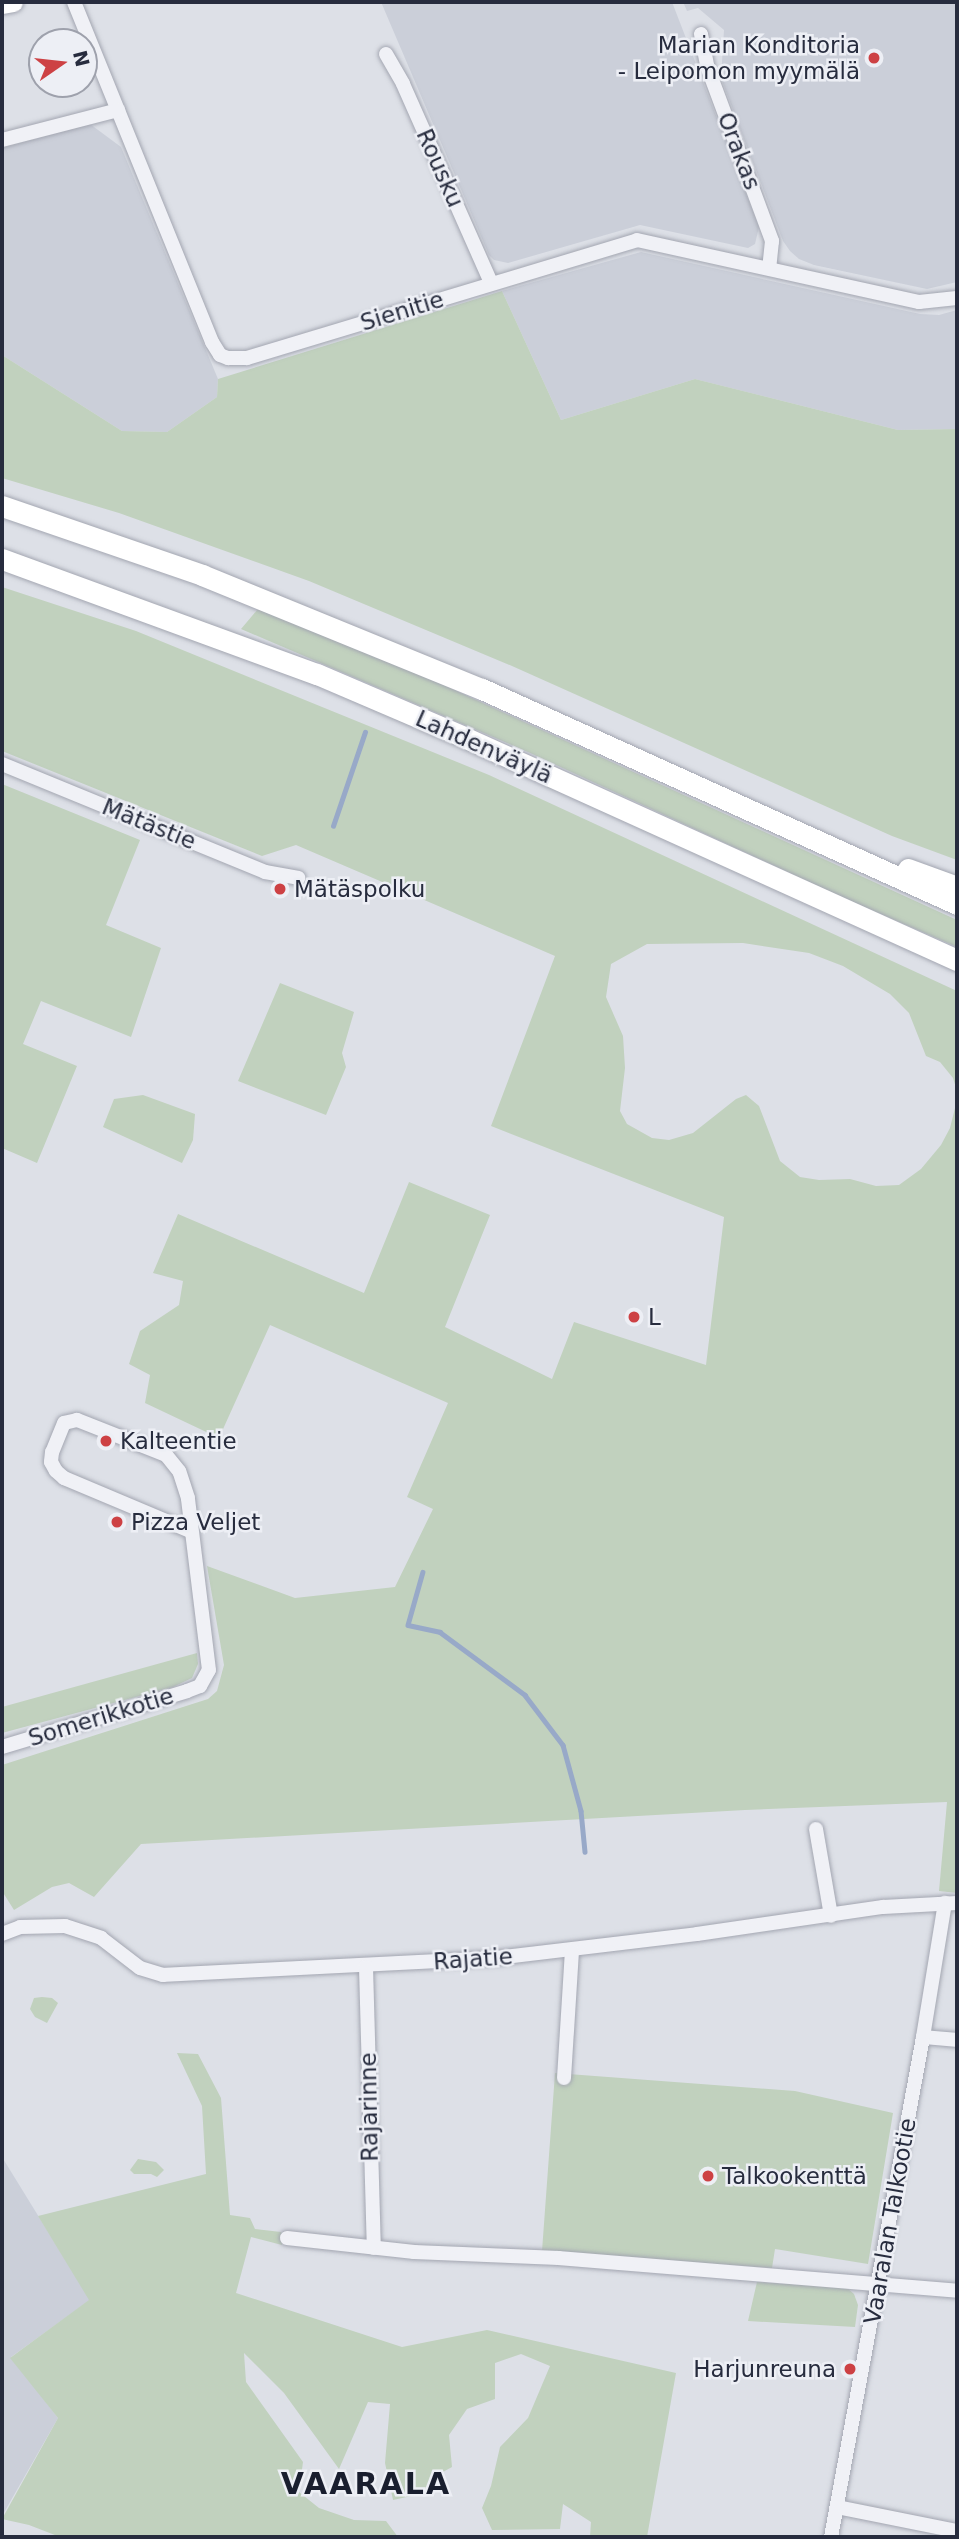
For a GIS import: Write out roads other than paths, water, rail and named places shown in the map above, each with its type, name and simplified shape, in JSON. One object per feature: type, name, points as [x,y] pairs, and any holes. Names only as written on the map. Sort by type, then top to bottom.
[{"type":"highway","points":[[2,506],[202,575],[482,689],[957,904]]},
{"type":"highway","name":"Lahdenväylä","points":[[2,559],[132,604],[317,674],[467,738],[957,960]]},
{"type":"highway","points":[[816,840],[957,887]]},
{"type":"main road","points":[[2,4],[13,2]]},
{"type":"street","name":"Sienitie","points":[[74,2],[220,355],[247,358],[637,240],[919,302],[957,298]]},
{"type":"street","name":"Orakas","points":[[701,34],[707,66],[772,241],[769,268]]},
{"type":"street","name":"Rousku","points":[[386,54],[403,84],[491,283]]},
{"type":"street","points":[[2,140],[118,110]]},
{"type":"street","name":"Mätästie","points":[[2,764],[265,872],[299,878]]},
{"type":"street","points":[[69,1419],[76,1420],[166,1455],[179,1471],[185,1487],[190,1531],[64,1478],[51,1462],[52,1452],[64,1423],[69,1419]]},
{"type":"street","name":"Somerikkotie","points":[[2,1747],[200,1686],[209,1670],[190,1531]]},
{"type":"street","points":[[816,1829],[831,1916]]},
{"type":"street","name":"Rajatie","points":[[2,1934],[20,1927],[65,1926],[101,1938],[140,1968],[163,1975],[366,1967],[572,1950],[913,1903],[951,1903]]},
{"type":"street","name":"Vaaralan Talkootie","points":[[831,2537],[923,2038],[951,1903]]},
{"type":"street","points":[[564,2078],[572,1950]]},
{"type":"street","name":"Rajarinne","points":[[366,1967],[374,2248]]},
{"type":"street","points":[[923,2038],[957,2040]]},
{"type":"street","points":[[287,2238],[292,2241],[374,2248],[559,2258],[957,2291]]},
{"type":"street","points":[[837,2507],[957,2530]]},
{"type":"waterway","points":[[333,826],[365,732]]},
{"type":"waterway","points":[[423,1572],[408,1625],[440,1632],[525,1695],[563,1745],[581,1811],[585,1852]]},
{"type":"place","name":"Marian Konditoria - Leipomon myymälä","points":[[874,58]]},
{"type":"place","name":"Mätäspolku","points":[[280,889]]},
{"type":"place","name":"L","points":[[634,1317]]},
{"type":"place","name":"Kalteentie","points":[[106,1441]]},
{"type":"place","name":"Pizza Veljet","points":[[117,1522]]},
{"type":"place","name":"Talkookenttä","points":[[708,2176]]},
{"type":"place","name":"Harjunreuna","points":[[850,2369]]},
{"type":"district","name":"VAARALA","points":[[366,2484]]}]
